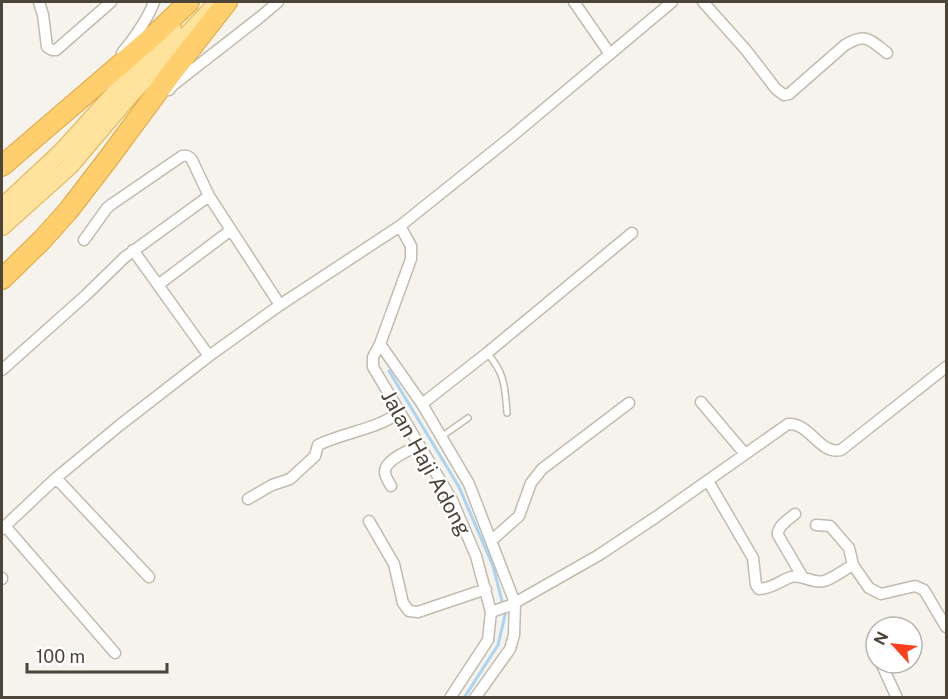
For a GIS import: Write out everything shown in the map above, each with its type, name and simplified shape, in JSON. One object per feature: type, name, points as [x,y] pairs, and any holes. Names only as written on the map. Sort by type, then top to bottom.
[{"type":"highway","points":[[2,166],[151,38],[189,2]]},
{"type":"highway","points":[[2,279],[68,211],[227,2]]},
{"type":"main road","points":[[2,207],[61,152],[197,2]]},
{"type":"main road","points":[[2,227],[70,166],[126,100],[218,2]]},
{"type":"street","points":[[39,2],[47,47],[56,50],[111,2]]},
{"type":"street","points":[[100,82],[136,36],[154,2]]},
{"type":"street","points":[[108,159],[173,85],[278,2]]},
{"type":"street","points":[[574,2],[610,54]]},
{"type":"street","points":[[115,653],[3,528],[56,478],[120,425],[280,305],[400,226],[511,137],[672,2]]},
{"type":"street","points":[[703,2],[746,50],[776,89],[784,95],[789,94],[854,39],[868,39],[887,52]]},
{"type":"street","points":[[84,240],[112,204],[182,156],[190,157],[209,196],[280,305]]},
{"type":"street","points":[[2,370],[133,250],[209,196]]},
{"type":"street","name":"Jalan Haji Adong","points":[[400,226],[411,246],[411,259],[380,344],[373,357],[374,368],[452,500],[476,556],[494,611],[488,640],[450,698]]},
{"type":"street","points":[[158,285],[231,230]]},
{"type":"street","points":[[422,404],[632,233]]},
{"type":"street","points":[[133,250],[209,356]]},
{"type":"street","points":[[380,344],[422,404],[469,484],[492,540],[513,604],[514,635],[510,649],[475,698]]},
{"type":"street","points":[[494,611],[513,604],[599,555],[708,481],[780,428],[795,423],[828,450],[834,452],[841,450],[946,367]]},
{"type":"street","points":[[701,402],[745,454]]},
{"type":"street","points":[[492,540],[519,516],[531,483],[542,469],[629,403]]},
{"type":"street","points":[[248,499],[272,485],[290,479],[315,456],[318,445],[333,437],[350,434],[391,418],[400,412]]},
{"type":"street","points":[[391,486],[385,474],[385,467],[391,460],[419,445]]},
{"type":"street","points":[[56,478],[149,577]]},
{"type":"street","points":[[708,481],[753,558],[756,585],[759,589],[765,589],[792,577],[802,576],[823,582],[853,565]]},
{"type":"street","points":[[795,514],[777,532],[802,576]]},
{"type":"street","points":[[369,521],[394,564],[403,603],[409,611],[418,612],[486,589]]},
{"type":"street","points":[[816,525],[830,526],[849,548],[853,565],[869,588],[881,594],[915,586],[924,590],[946,627]]},
{"type":"street","points":[[886,675],[897,698]]},
{"type":"lane","points":[[487,352],[497,363],[502,375],[507,413]]},
{"type":"lane","points":[[441,437],[468,417]]},
{"type":"waterway","points":[[389,371],[459,487],[493,566],[503,605]]},
{"type":"waterway","points":[[464,698],[498,645],[504,611]]}]
